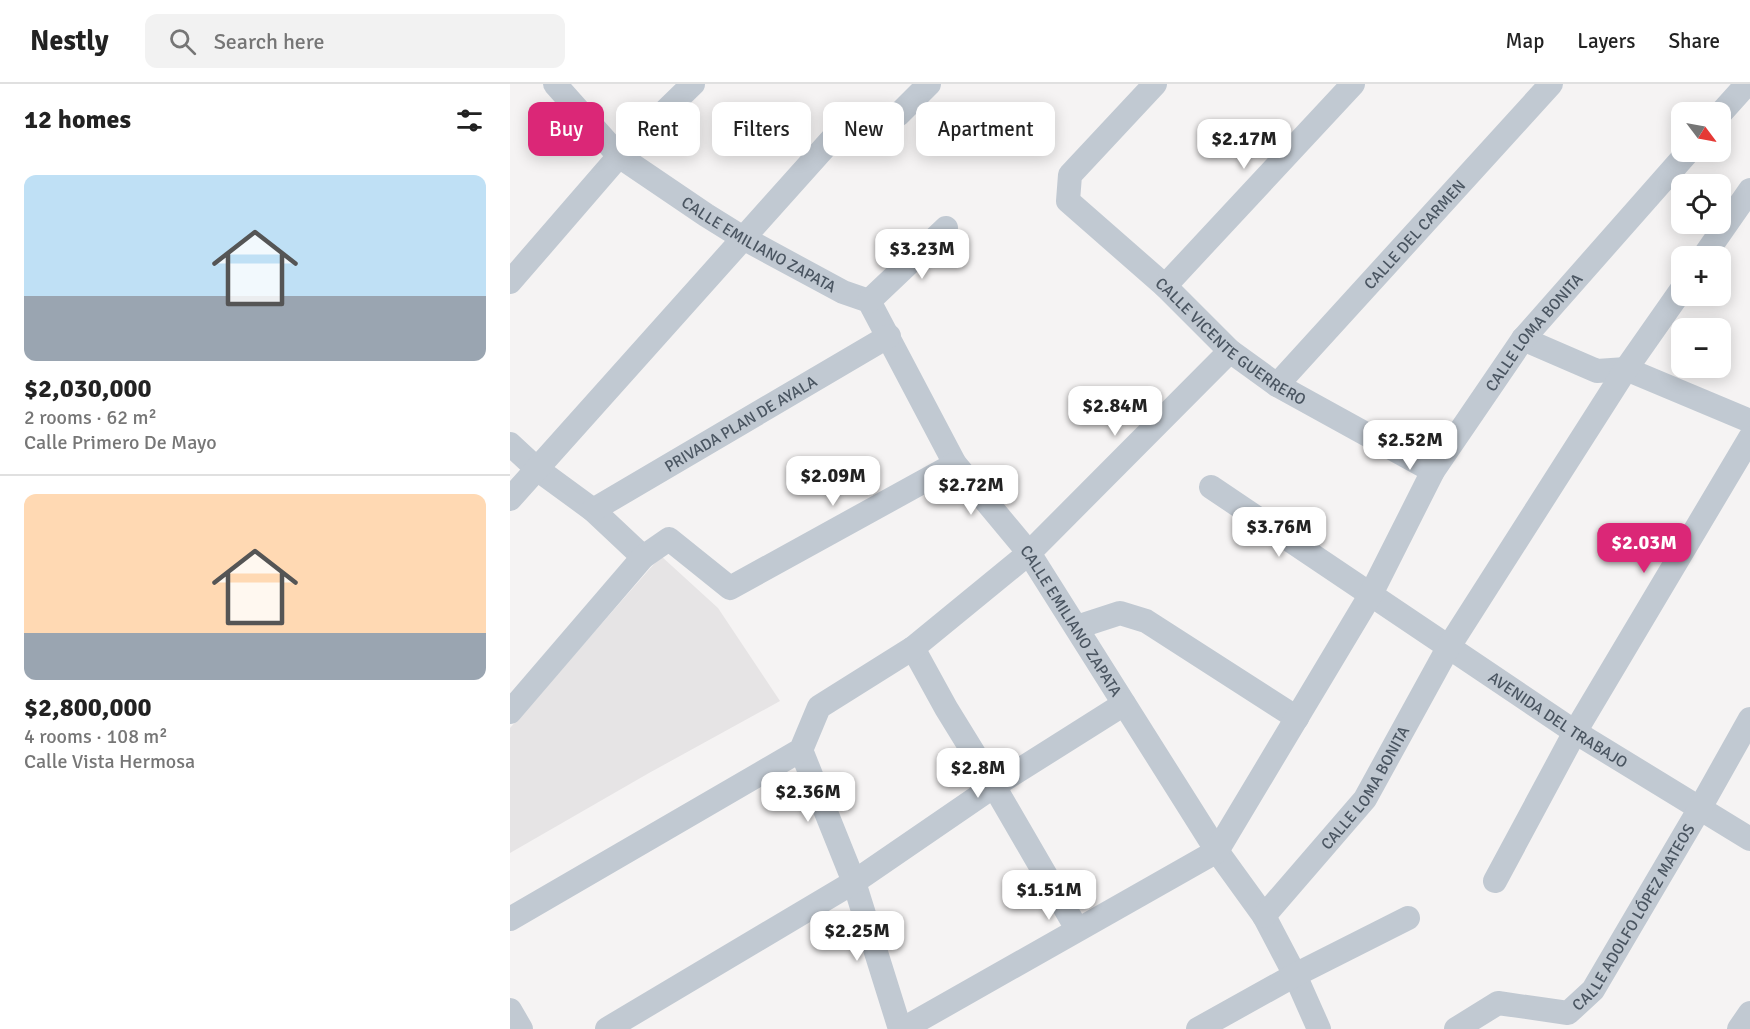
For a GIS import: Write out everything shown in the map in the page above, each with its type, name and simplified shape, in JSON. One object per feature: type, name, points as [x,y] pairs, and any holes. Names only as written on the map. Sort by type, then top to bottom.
[{"type":"street","name":"CALLE EMILIANO ZAPATA","points":[[555,84],[616,153]]},
{"type":"street","points":[[674,102],[693,84]]},
{"type":"street","points":[[510,500],[850,119],[898,115],[929,84]]},
{"type":"street","name":"CALLE VICENTE GUERRERO","points":[[1155,84],[1070,175],[1068,201],[1165,286],[1230,351],[1277,385],[1433,471]]},
{"type":"street","points":[[1165,286],[1353,84]]},
{"type":"street","name":"CALLE DEL CARMEN","points":[[1277,385],[1551,84]]},
{"type":"street","points":[[1731,102],[1747,84]]},
{"type":"street","name":"CALLE EMILIANO ZAPATA","points":[[619,156],[743,238],[843,292],[869,301],[955,464],[1029,553],[1217,851],[1264,916],[1295,975],[1319,1029]]},
{"type":"street","points":[[510,282],[619,156]]},
{"type":"street","name":"CALLE LOMA BONITA","points":[[1217,851],[1371,594],[1433,471],[1523,339],[1679,162]]},
{"type":"street","points":[[1711,246],[1750,190]]},
{"type":"street","points":[[869,301],[946,228]]},
{"type":"street","name":"CALLE LOMA BONITA","points":[[1264,916],[1365,799],[1448,648],[1626,369],[1671,305]]},
{"type":"street","name":"PRIVADA PLAN DE AYALA","points":[[593,510],[889,336]]},
{"type":"street","points":[[1523,339],[1597,371],[1626,369],[1750,422]]},
{"type":"street","points":[[510,919],[801,750],[819,707],[913,648],[1029,553],[1230,351]]},
{"type":"street","points":[[1495,881],[1575,732],[1750,438]]},
{"type":"street","points":[[510,444],[537,469],[593,510],[643,557]]},
{"type":"street","points":[[510,712],[643,557],[669,539],[730,588],[955,464]]},
{"type":"street","points":[[1211,488],[1371,594]]},
{"type":"street","name":"AVENIDA DEL TRABAJO","points":[[1371,594],[1575,732],[1750,839]]},
{"type":"street","points":[[1077,627],[1120,613],[1146,621],[1297,718]]},
{"type":"street","points":[[913,648],[1077,929]]},
{"type":"street","points":[[607,1029],[854,882],[994,786],[1124,704]]},
{"type":"street","points":[[1700,808],[1750,719]]},
{"type":"street","points":[[801,750],[854,882],[902,1029],[1217,851]]},
{"type":"street","name":"CALLE ADOLFO LÓPEZ MATEOS","points":[[1456,1029],[1498,1003],[1568,1013],[1593,990],[1700,808]]},
{"type":"street","points":[[1197,1029],[1295,975],[1408,918]]},
{"type":"street","points":[[510,1010],[521,1029]]},
{"type":"street","points":[[1739,1029],[1750,1013]]},
{"type":"shaded area","points":[[661,556],[718,608],[780,701],[510,853],[510,728]]}]
